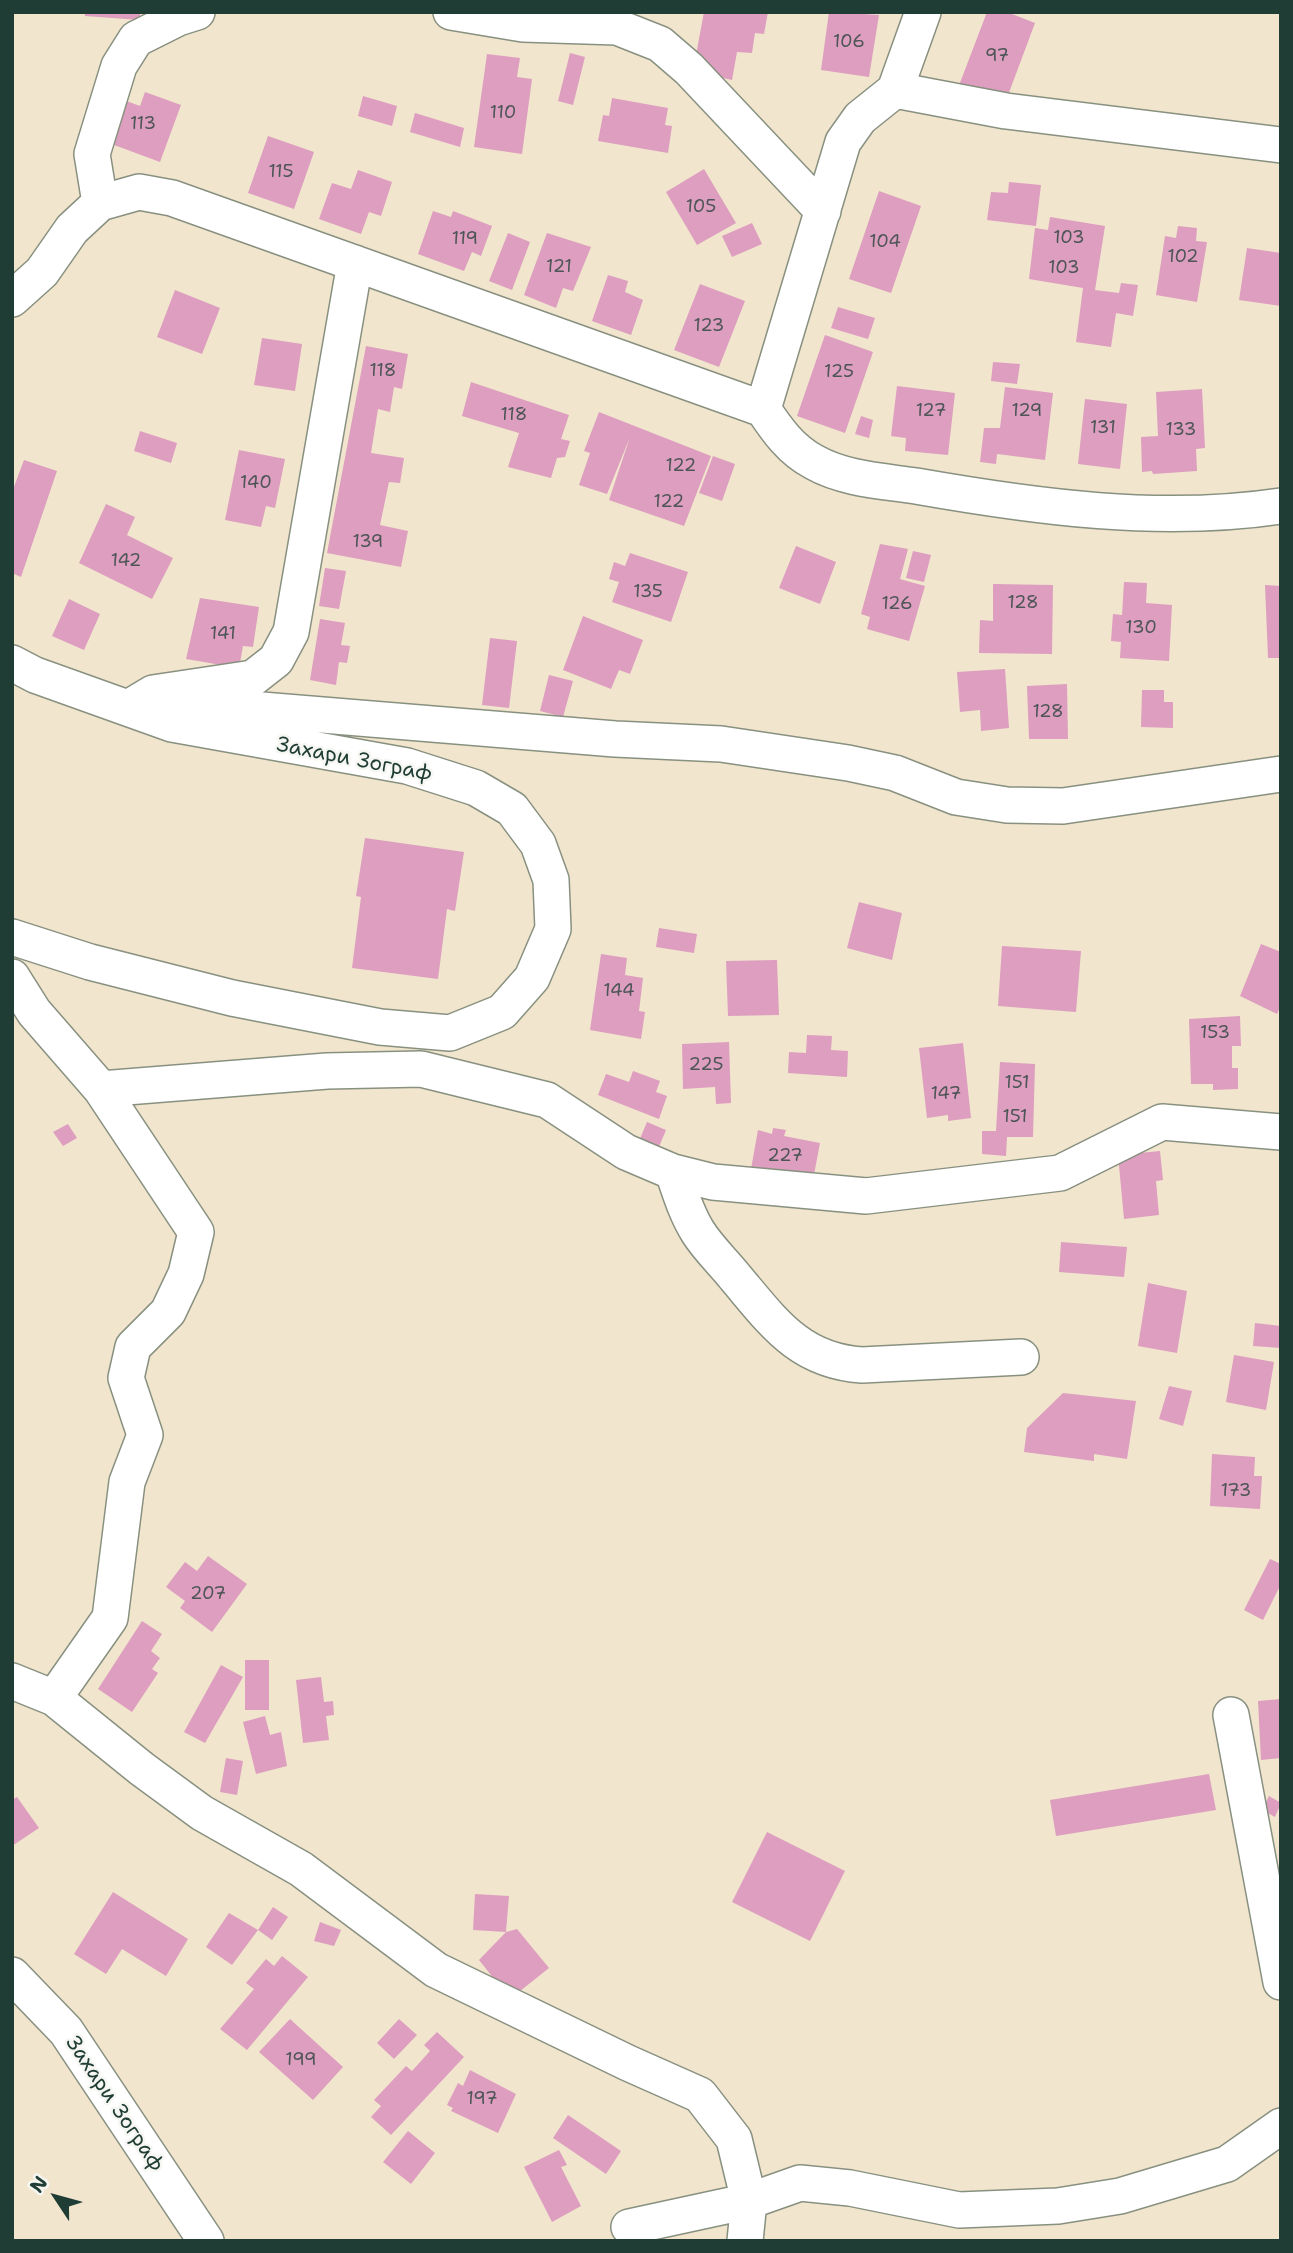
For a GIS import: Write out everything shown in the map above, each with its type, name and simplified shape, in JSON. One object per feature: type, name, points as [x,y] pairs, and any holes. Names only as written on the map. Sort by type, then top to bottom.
[{"type":"street","points":[[100,203],[92,154],[119,66],[136,39],[178,18],[197,12]]},
{"type":"street","points":[[451,12],[523,24],[617,27],[660,44],[688,69],[822,211]]},
{"type":"street","points":[[763,410],[843,142],[860,118],[895,90],[923,12]]},
{"type":"street","points":[[895,90],[1006,111],[1281,145]]},
{"type":"street","points":[[12,299],[42,272],[72,229],[100,203],[139,192],[172,198],[763,410],[784,440],[813,462],[843,474],[1096,511],[1186,513],[1281,506]]},
{"type":"street","points":[[128,708],[153,693],[253,678],[276,660],[291,632],[355,263]]},
{"type":"street","name":"Захари Зограф","points":[[12,663],[172,724],[407,766],[476,788],[512,809],[538,844],[551,880],[553,929],[533,978],[502,1012],[450,1033],[392,1028],[232,998],[90,962],[12,937]]},
{"type":"street","points":[[172,724],[225,707],[615,739],[721,744],[848,763],[895,773],[956,797],[1007,805],[1063,806],[1281,774]]},
{"type":"street","points":[[12,977],[34,1012],[102,1089],[197,1233],[186,1274],[168,1312],[133,1348],[126,1378],[145,1435],[127,1482],[110,1618],[54,1698]]},
{"type":"street","points":[[102,1089],[327,1071],[421,1069],[547,1100],[626,1152],[673,1172],[713,1182],[866,1196],[1060,1173],[1163,1122],[1281,1132]]},
{"type":"street","points":[[673,1172],[688,1214],[699,1233],[777,1327],[794,1342],[817,1355],[839,1364],[862,1365],[1021,1357]]},
{"type":"street","points":[[12,1681],[54,1698],[202,1813],[301,1869],[436,1970],[700,2095],[734,2139],[749,2201],[745,2241]]},
{"type":"street","points":[[1231,1715],[1281,1982]]},
{"type":"street","name":"Захари Зограф","points":[[12,1975],[66,2031],[206,2241]]},
{"type":"street","points":[[630,2236],[800,2183],[850,2188],[960,2210],[1058,2206],[1120,2196],[1227,2164],[1281,2126]]},
{"type":"building","points":[[85,12],[140,12],[140,20],[85,16]]},
{"type":"building","points":[[704,12],[768,12],[764,34],[755,33],[752,53],[737,52],[732,80],[693,71]]},
{"type":"building","points":[[829,12],[879,15],[869,77],[821,70]]},
{"type":"building","points":[[987,12],[1007,12],[1035,23],[1004,106],[958,88]]},
{"type":"building","points":[[570,53],[585,57],[573,105],[558,101]]},
{"type":"building","points":[[487,54],[520,58],[517,77],[532,79],[522,154],[474,147]]},
{"type":"building","points":[[145,92],[181,105],[160,162],[106,142],[121,99],[140,106]]},
{"type":"building","points":[[363,96],[397,106],[392,126],[358,116]]},
{"type":"building","points":[[612,98],[668,108],[665,125],[672,126],[668,153],[598,141],[603,115],[609,116]]},
{"type":"building","points":[[415,113],[464,128],[460,147],[410,132]]},
{"type":"building","points":[[268,136],[314,152],[294,209],[248,193]]},
{"type":"building","points":[[704,169],[736,223],[697,245],[666,192]]},
{"type":"building","points":[[358,170],[392,182],[381,216],[369,212],[361,234],[319,219],[332,183],[351,189]]},
{"type":"building","points":[[1009,182],[1041,185],[1036,226],[987,220],[991,192],[1008,193]]},
{"type":"building","points":[[879,191],[921,206],[891,293],[849,279]]},
{"type":"building","points":[[433,211],[451,217],[453,211],[492,226],[481,256],[472,252],[464,271],[418,254]]},
{"type":"building","points":[[1050,217],[1105,226],[1095,290],[1119,293],[1121,283],[1138,285],[1133,316],[1116,313],[1111,347],[1076,342],[1083,288],[1029,279],[1035,228],[1048,230]]},
{"type":"building","points":[[752,223],[762,244],[732,257],[722,236]]},
{"type":"building","points":[[1178,226],[1197,228],[1196,241],[1207,242],[1197,302],[1156,295],[1165,236],[1176,238]]},
{"type":"building","points":[[508,233],[530,242],[512,290],[489,281]]},
{"type":"building","points":[[547,233],[591,247],[573,291],[563,288],[556,308],[524,295]]},
{"type":"building","points":[[1247,248],[1281,253],[1281,306],[1239,300]]},
{"type":"building","points":[[608,275],[628,281],[625,292],[643,300],[631,335],[592,321]]},
{"type":"building","points":[[700,284],[745,301],[719,367],[674,350]]},
{"type":"building","points":[[175,290],[220,308],[202,354],[157,337]]},
{"type":"building","points":[[838,307],[875,318],[868,339],[831,328]]},
{"type":"building","points":[[825,335],[873,352],[845,433],[797,416]]},
{"type":"building","points":[[262,338],[302,344],[295,391],[254,385]]},
{"type":"building","points":[[366,346],[408,354],[402,389],[394,387],[390,412],[378,409],[371,453],[404,458],[400,483],[389,482],[380,525],[408,531],[401,567],[327,553]]},
{"type":"building","points":[[993,362],[1020,364],[1017,384],[991,381]]},
{"type":"building","points":[[471,382],[569,415],[561,439],[570,441],[565,457],[557,458],[551,478],[508,467],[519,433],[462,416]]},
{"type":"building","points":[[897,386],[955,393],[948,455],[905,451],[906,438],[891,436]]},
{"type":"building","points":[[1005,387],[1053,393],[1045,460],[997,454],[996,464],[980,462],[984,428],[1000,428]]},
{"type":"building","points":[[1202,389],[1205,448],[1196,449],[1197,471],[1153,474],[1152,471],[1142,472],[1141,437],[1158,436],[1156,392]]},
{"type":"building","points":[[1085,399],[1127,404],[1120,469],[1078,464]]},
{"type":"building","points":[[599,412],[711,456],[684,526],[609,500],[630,437],[607,494],[579,485],[590,453],[584,451]]},
{"type":"building","points":[[861,416],[873,420],[869,438],[855,434]]},
{"type":"building","points":[[140,431],[177,443],[171,463],[134,451]]},
{"type":"building","points":[[239,450],[285,459],[275,508],[266,506],[261,527],[225,520]]},
{"type":"building","points":[[713,456],[735,464],[722,501],[699,493]]},
{"type":"building","points":[[24,460],[57,471],[21,577],[12,573],[12,492]]},
{"type":"building","points":[[106,504],[135,517],[127,535],[173,558],[152,599],[79,563]]},
{"type":"building","points":[[880,544],[908,549],[900,579],[925,586],[909,641],[867,629],[870,617],[861,614]]},
{"type":"building","points":[[796,546],[836,562],[820,604],[779,588]]},
{"type":"building","points":[[913,551],[931,555],[924,582],[906,578]]},
{"type":"building","points":[[630,553],[688,572],[671,622],[612,602],[619,582],[609,579],[614,562],[625,566]]},
{"type":"building","points":[[325,568],[346,571],[339,609],[319,606]]},
{"type":"building","points":[[1124,582],[1147,583],[1146,603],[1172,605],[1169,661],[1120,658],[1121,642],[1111,641],[1113,614],[1122,615]]},
{"type":"building","points":[[993,584],[1053,585],[1052,654],[979,653],[980,620],[993,621]]},
{"type":"building","points":[[1265,585],[1281,586],[1281,658],[1268,658]]},
{"type":"building","points":[[200,598],[259,607],[253,647],[243,646],[239,668],[186,659]]},
{"type":"building","points":[[69,599],[100,614],[84,650],[52,636]]},
{"type":"building","points":[[583,616],[643,640],[630,674],[619,670],[611,689],[563,670]]},
{"type":"building","points":[[320,619],[345,623],[341,645],[350,646],[347,663],[339,662],[336,685],[310,680]]},
{"type":"building","points":[[490,638],[517,641],[509,708],[482,705]]},
{"type":"building","points":[[1005,669],[1009,728],[981,731],[980,710],[960,712],[957,672]]},
{"type":"building","points":[[549,675],[573,681],[563,717],[540,711]]},
{"type":"building","points":[[1067,684],[1068,739],[1029,739],[1027,686]]},
{"type":"building","points":[[1142,690],[1164,690],[1164,702],[1173,702],[1173,728],[1141,727]]},
{"type":"building","points":[[365,838],[464,852],[455,911],[447,909],[438,979],[352,968],[361,897],[356,896]]},
{"type":"building","points":[[859,902],[902,913],[892,960],[847,948]]},
{"type":"building","points":[[659,928],[697,934],[694,953],[656,947]]},
{"type":"building","points":[[1261,944],[1281,952],[1281,1005],[1277,1014],[1240,996]]},
{"type":"building","points":[[1002,946],[1081,951],[1076,1012],[998,1006]]},
{"type":"building","points":[[601,954],[627,958],[625,975],[643,978],[639,1011],[645,1012],[641,1039],[590,1030]]},
{"type":"building","points":[[777,960],[779,1015],[728,1016],[726,961]]},
{"type":"building","points":[[1240,1016],[1241,1046],[1232,1046],[1232,1068],[1238,1068],[1238,1089],[1213,1090],[1213,1084],[1191,1084],[1189,1019]]},
{"type":"building","points":[[807,1035],[832,1036],[831,1050],[848,1051],[847,1077],[788,1073],[789,1052],[806,1053]]},
{"type":"building","points":[[729,1042],[731,1103],[716,1104],[715,1087],[683,1089],[682,1044]]},
{"type":"building","points":[[963,1043],[971,1118],[948,1121],[948,1115],[927,1118],[919,1048]]},
{"type":"building","points":[[1000,1062],[1035,1064],[1033,1137],[1007,1137],[1006,1156],[982,1154],[982,1131],[996,1131]]},
{"type":"building","points":[[633,1071],[660,1081],[656,1092],[667,1096],[659,1119],[598,1095],[606,1074],[629,1082]]},
{"type":"building","points":[[647,1122],[666,1130],[653,1161],[634,1153]]},
{"type":"building","points":[[68,1124],[77,1138],[63,1146],[53,1132]]},
{"type":"building","points":[[773,1128],[786,1130],[784,1136],[820,1143],[813,1180],[751,1169],[758,1130],[772,1134]]},
{"type":"building","points":[[1160,1151],[1163,1180],[1156,1181],[1159,1215],[1124,1219],[1118,1155]]},
{"type":"building","points":[[1061,1242],[1127,1247],[1124,1277],[1059,1272]]},
{"type":"building","points":[[1148,1283],[1187,1291],[1177,1353],[1138,1346]]},
{"type":"building","points":[[1255,1323],[1281,1326],[1281,1348],[1253,1346]]},
{"type":"building","points":[[1234,1355],[1274,1362],[1266,1410],[1226,1402]]},
{"type":"building","points":[[1169,1386],[1192,1391],[1183,1426],[1159,1419]]},
{"type":"building","points":[[1063,1393],[1136,1401],[1127,1459],[1094,1454],[1094,1461],[1024,1452],[1027,1428]]},
{"type":"building","points":[[1212,1454],[1255,1457],[1254,1476],[1262,1476],[1260,1509],[1210,1506]]},
{"type":"building","points":[[208,1556],[247,1584],[212,1632],[180,1608],[185,1601],[166,1587],[185,1562],[197,1571]]},
{"type":"building","points":[[1270,1559],[1281,1564],[1281,1584],[1263,1620],[1244,1610]]},
{"type":"building","points":[[142,1621],[162,1634],[151,1651],[160,1658],[152,1669],[158,1673],[132,1712],[98,1689]]},
{"type":"building","points":[[245,1660],[269,1660],[269,1710],[245,1710]]},
{"type":"building","points":[[221,1665],[243,1677],[205,1743],[184,1732]]},
{"type":"building","points":[[321,1677],[324,1702],[333,1701],[334,1715],[326,1716],[329,1740],[303,1743],[296,1680]]},
{"type":"building","points":[[1281,1699],[1281,1758],[1261,1760],[1258,1701]]},
{"type":"building","points":[[265,1716],[270,1735],[281,1732],[287,1766],[256,1774],[243,1722]]},
{"type":"building","points":[[226,1758],[243,1761],[237,1795],[220,1792]]},
{"type":"building","points":[[1209,1774],[1216,1810],[1056,1836],[1050,1800]]},
{"type":"building","points":[[1269,1796],[1281,1803],[1275,1817],[1262,1810]]},
{"type":"building","points":[[17,1797],[39,1828],[12,1846],[12,1800]]},
{"type":"building","points":[[767,1832],[845,1871],[810,1941],[732,1902]]},
{"type":"building","points":[[113,1892],[188,1939],[166,1976],[122,1949],[106,1974],[74,1954]]},
{"type":"building","points":[[475,1894],[509,1896],[506,1932],[473,1930]]},
{"type":"building","points":[[273,1907],[288,1917],[272,1940],[258,1930]]},
{"type":"building","points":[[229,1913],[258,1930],[232,1965],[206,1947]]},
{"type":"building","points":[[320,1922],[341,1930],[334,1946],[314,1941]]},
{"type":"building","points":[[517,1929],[549,1968],[510,1999],[479,1960],[506,1932]]},
{"type":"building","points":[[282,1956],[308,1977],[247,2050],[220,2029],[254,1989],[246,1983],[266,1959],[274,1966]]},
{"type":"building","points":[[290,2019],[343,2067],[313,2100],[259,2052]]},
{"type":"building","points":[[399,2019],[417,2035],[394,2059],[377,2043]]},
{"type":"building","points":[[437,2032],[464,2057],[391,2135],[371,2117],[381,2106],[374,2100],[406,2066],[412,2071],[430,2051],[424,2045]]},
{"type":"building","points":[[470,2070],[516,2094],[498,2133],[451,2111],[453,2108],[447,2105],[458,2083],[463,2086]]},
{"type":"building","points":[[568,2115],[621,2151],[606,2174],[553,2138]]},
{"type":"building","points":[[408,2131],[435,2153],[411,2184],[383,2162]]},
{"type":"building","points":[[559,2150],[567,2165],[561,2167],[581,2206],[552,2222],[524,2167]]}]
